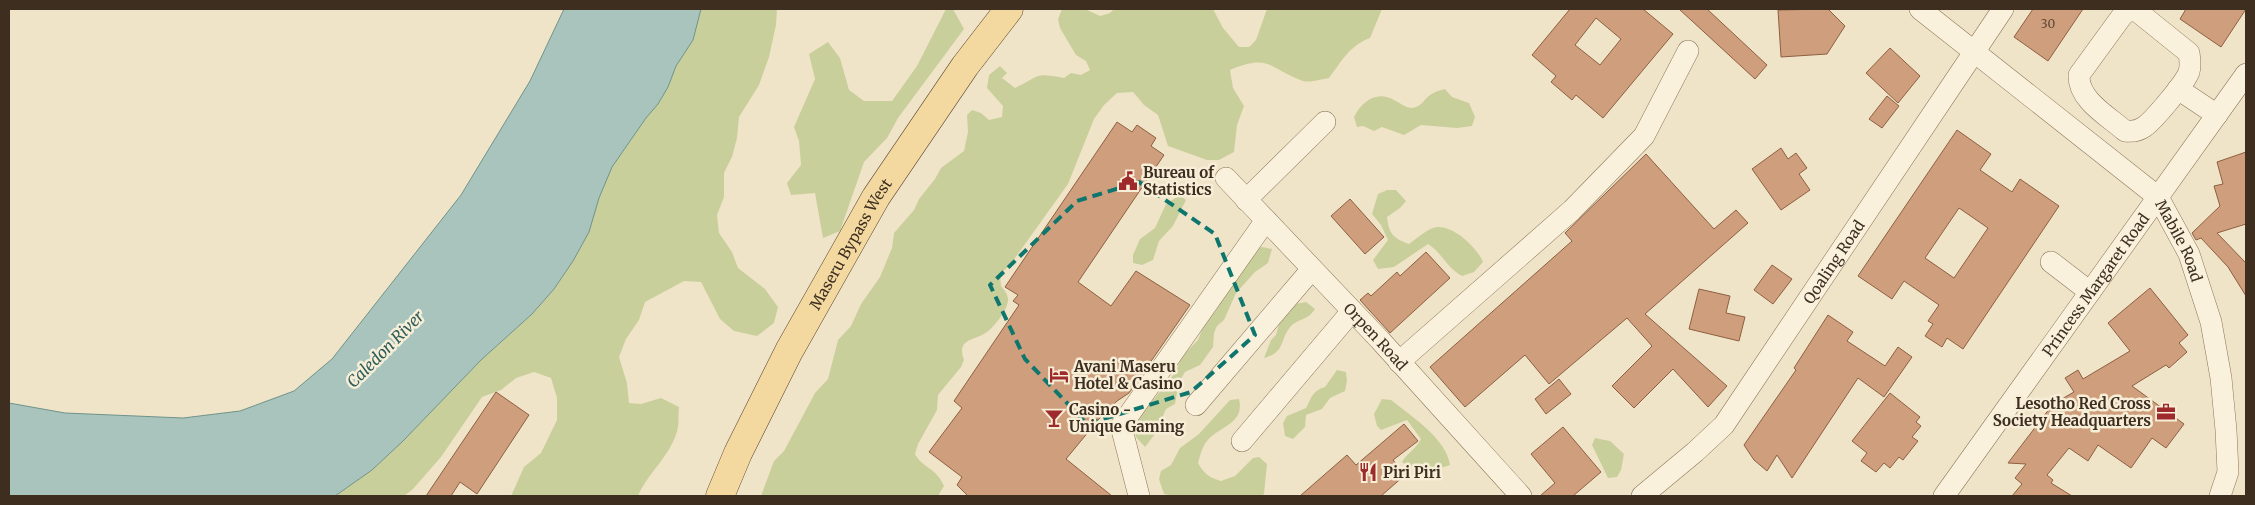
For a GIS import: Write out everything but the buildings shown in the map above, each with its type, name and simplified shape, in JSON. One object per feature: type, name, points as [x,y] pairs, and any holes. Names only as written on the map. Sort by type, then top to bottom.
[{"type":"main road","name":"Maseru Bypass West","points":[[720,496],[738,453],[789,351],[876,197],[965,66],[1009,9]]},
{"type":"street","name":"Mabile Road","points":[[1920,9],[2158,196],[2189,254],[2211,322],[2221,378],[2226,430],[2228,472],[2220,496]]},
{"type":"street","name":"Qoaling Road","points":[[1642,496],[1724,426],[2003,9]]},
{"type":"street","points":[[2130,10],[2138,12],[2188,53],[2191,64],[2188,75],[2178,90],[2144,127],[2134,132],[2125,131],[2085,96],[2079,86],[2079,75],[2122,16],[2130,10]]},
{"type":"street","points":[[1399,362],[1572,210],[1644,136],[1688,51]]},
{"type":"street","name":"Princess Margaret Road","points":[[1944,496],[2246,74]]},
{"type":"street","points":[[2178,90],[2217,115]]},
{"type":"street","points":[[1246,200],[1325,122]]},
{"type":"street","name":"Orpen Road","points":[[1226,178],[1352,311],[1521,496]]},
{"type":"street","points":[[1139,496],[1121,426],[1266,220]]},
{"type":"street","points":[[2051,262],[2090,292]]},
{"type":"street","points":[[1196,405],[1312,269]]},
{"type":"street","points":[[1242,441],[1352,311]]},
{"type":"highlighted area","points":[[1139,182],[1215,234],[1255,335],[1191,392],[1087,424],[1025,359],[990,285],[1077,201]]},
{"type":"green space","points":[[701,9],[777,9],[776,25],[769,57],[759,85],[739,117],[737,138],[732,157],[724,173],[724,197],[717,215],[719,233],[732,252],[738,268],[765,289],[778,307],[774,323],[757,336],[734,331],[720,319],[701,282],[684,281],[645,302],[639,320],[626,339],[619,357],[627,383],[629,403],[641,404],[661,398],[679,407],[678,425],[671,446],[642,487],[638,496],[511,496],[524,467],[541,453],[557,420],[557,398],[551,378],[534,372],[516,378],[501,390],[482,397],[441,457],[413,489],[404,496],[335,496],[372,470],[403,441],[481,360],[532,314],[554,289],[573,261],[612,167],[658,104],[668,87],[676,66],[693,40]]},
{"type":"green space","points":[[946,9],[953,9],[964,29],[898,118],[887,138],[864,162],[840,231],[823,238],[815,193],[791,195],[787,183],[801,165],[799,141],[794,127],[815,79],[809,54],[828,42],[840,58],[849,90],[864,101],[892,101],[917,66]]},
{"type":"green space","points":[[1062,9],[1085,9],[1100,16],[1110,13],[1114,9],[1213,9],[1223,28],[1239,47],[1249,47],[1256,40],[1267,9],[1382,9],[1370,38],[1351,50],[1329,78],[1303,81],[1262,63],[1244,65],[1230,70],[1233,88],[1244,106],[1237,125],[1234,152],[1219,160],[1207,160],[1168,146],[1158,115],[1144,105],[1133,92],[1117,93],[1104,105],[1094,119],[1068,184],[1010,265],[1000,274],[1001,286],[1008,299],[1004,312],[987,332],[965,344],[962,353],[964,360],[961,367],[938,395],[937,410],[918,444],[915,454],[941,480],[944,486],[938,496],[761,496],[774,461],[784,451],[815,393],[828,379],[838,340],[851,326],[861,304],[880,277],[892,248],[894,233],[914,210],[919,199],[941,168],[964,151],[968,132],[967,115],[972,110],[981,113],[989,120],[1002,117],[1003,106],[987,88],[989,75],[1000,66],[1007,73],[1002,78],[1015,88],[1042,75],[1064,78],[1071,73],[1081,75],[1090,70],[1086,61],[1076,55],[1060,28],[1058,19]]},
{"type":"green space","points":[[1445,89],[1452,97],[1469,103],[1475,117],[1472,126],[1457,128],[1421,125],[1404,135],[1382,127],[1374,131],[1363,126],[1357,127],[1354,117],[1357,111],[1371,99],[1382,96],[1388,97],[1412,108],[1421,105],[1437,91]]},
{"type":"green space","points":[[1387,190],[1396,190],[1406,201],[1387,217],[1389,228],[1399,240],[1409,244],[1433,228],[1440,227],[1455,232],[1462,237],[1475,250],[1483,262],[1474,272],[1462,276],[1452,269],[1428,244],[1394,267],[1378,269],[1373,260],[1388,240],[1381,225],[1372,214],[1378,194]]},
{"type":"green space","points":[[1180,195],[1186,200],[1173,226],[1159,241],[1153,260],[1142,265],[1133,263],[1133,255],[1140,239],[1155,228],[1166,204]]},
{"type":"green space","points":[[1262,247],[1272,249],[1268,263],[1255,272],[1236,293],[1224,320],[1217,326],[1214,333],[1213,347],[1200,365],[1185,372],[1179,382],[1175,404],[1166,409],[1155,434],[1145,447],[1136,437],[1135,424],[1175,373],[1182,356],[1198,340],[1207,317],[1215,312],[1252,250]]},
{"type":"green space","points":[[1306,302],[1315,309],[1312,313],[1292,325],[1285,335],[1280,348],[1264,358],[1271,340],[1276,335],[1279,324],[1295,304]]},
{"type":"green space","points":[[1337,370],[1346,372],[1345,391],[1330,398],[1322,409],[1306,415],[1305,427],[1293,439],[1285,436],[1283,423],[1287,416],[1306,408],[1317,390],[1325,387]]},
{"type":"green space","points":[[1239,399],[1240,407],[1235,419],[1207,441],[1202,449],[1198,463],[1208,475],[1221,481],[1235,476],[1253,458],[1259,457],[1267,464],[1264,494],[1261,496],[1173,496],[1164,494],[1159,479],[1161,471],[1171,465],[1180,448],[1199,434],[1230,400]]},
{"type":"green space","points":[[1382,399],[1391,400],[1427,429],[1442,446],[1450,465],[1425,469],[1413,467],[1402,462],[1421,439],[1407,420],[1381,430],[1377,426],[1374,414]]},
{"type":"green space","points":[[1595,438],[1610,441],[1624,454],[1621,470],[1617,477],[1608,478],[1592,445]]},
{"type":"water","name":"Caledon River","points":[[564,9],[701,9],[693,40],[676,66],[668,87],[658,104],[612,167],[599,198],[589,232],[573,261],[554,289],[532,314],[481,360],[403,441],[372,470],[335,496],[9,496],[9,403],[65,413],[183,418],[240,411],[294,391],[332,359],[461,195],[530,81]]},
{"type":"place","name":"Bureau of Statistics","points":[[1128,181]]},
{"type":"place","name":"Avani Maseru Hotel & Casino","points":[[1059,375]]},
{"type":"place","name":"Lesotho Red Cross Society Headquarters","points":[[2166,412]]},
{"type":"place","name":"Casino - Unique Gaming","points":[[1054,418]]},
{"type":"place","name":"Piri Piri","points":[[1368,472]]}]
